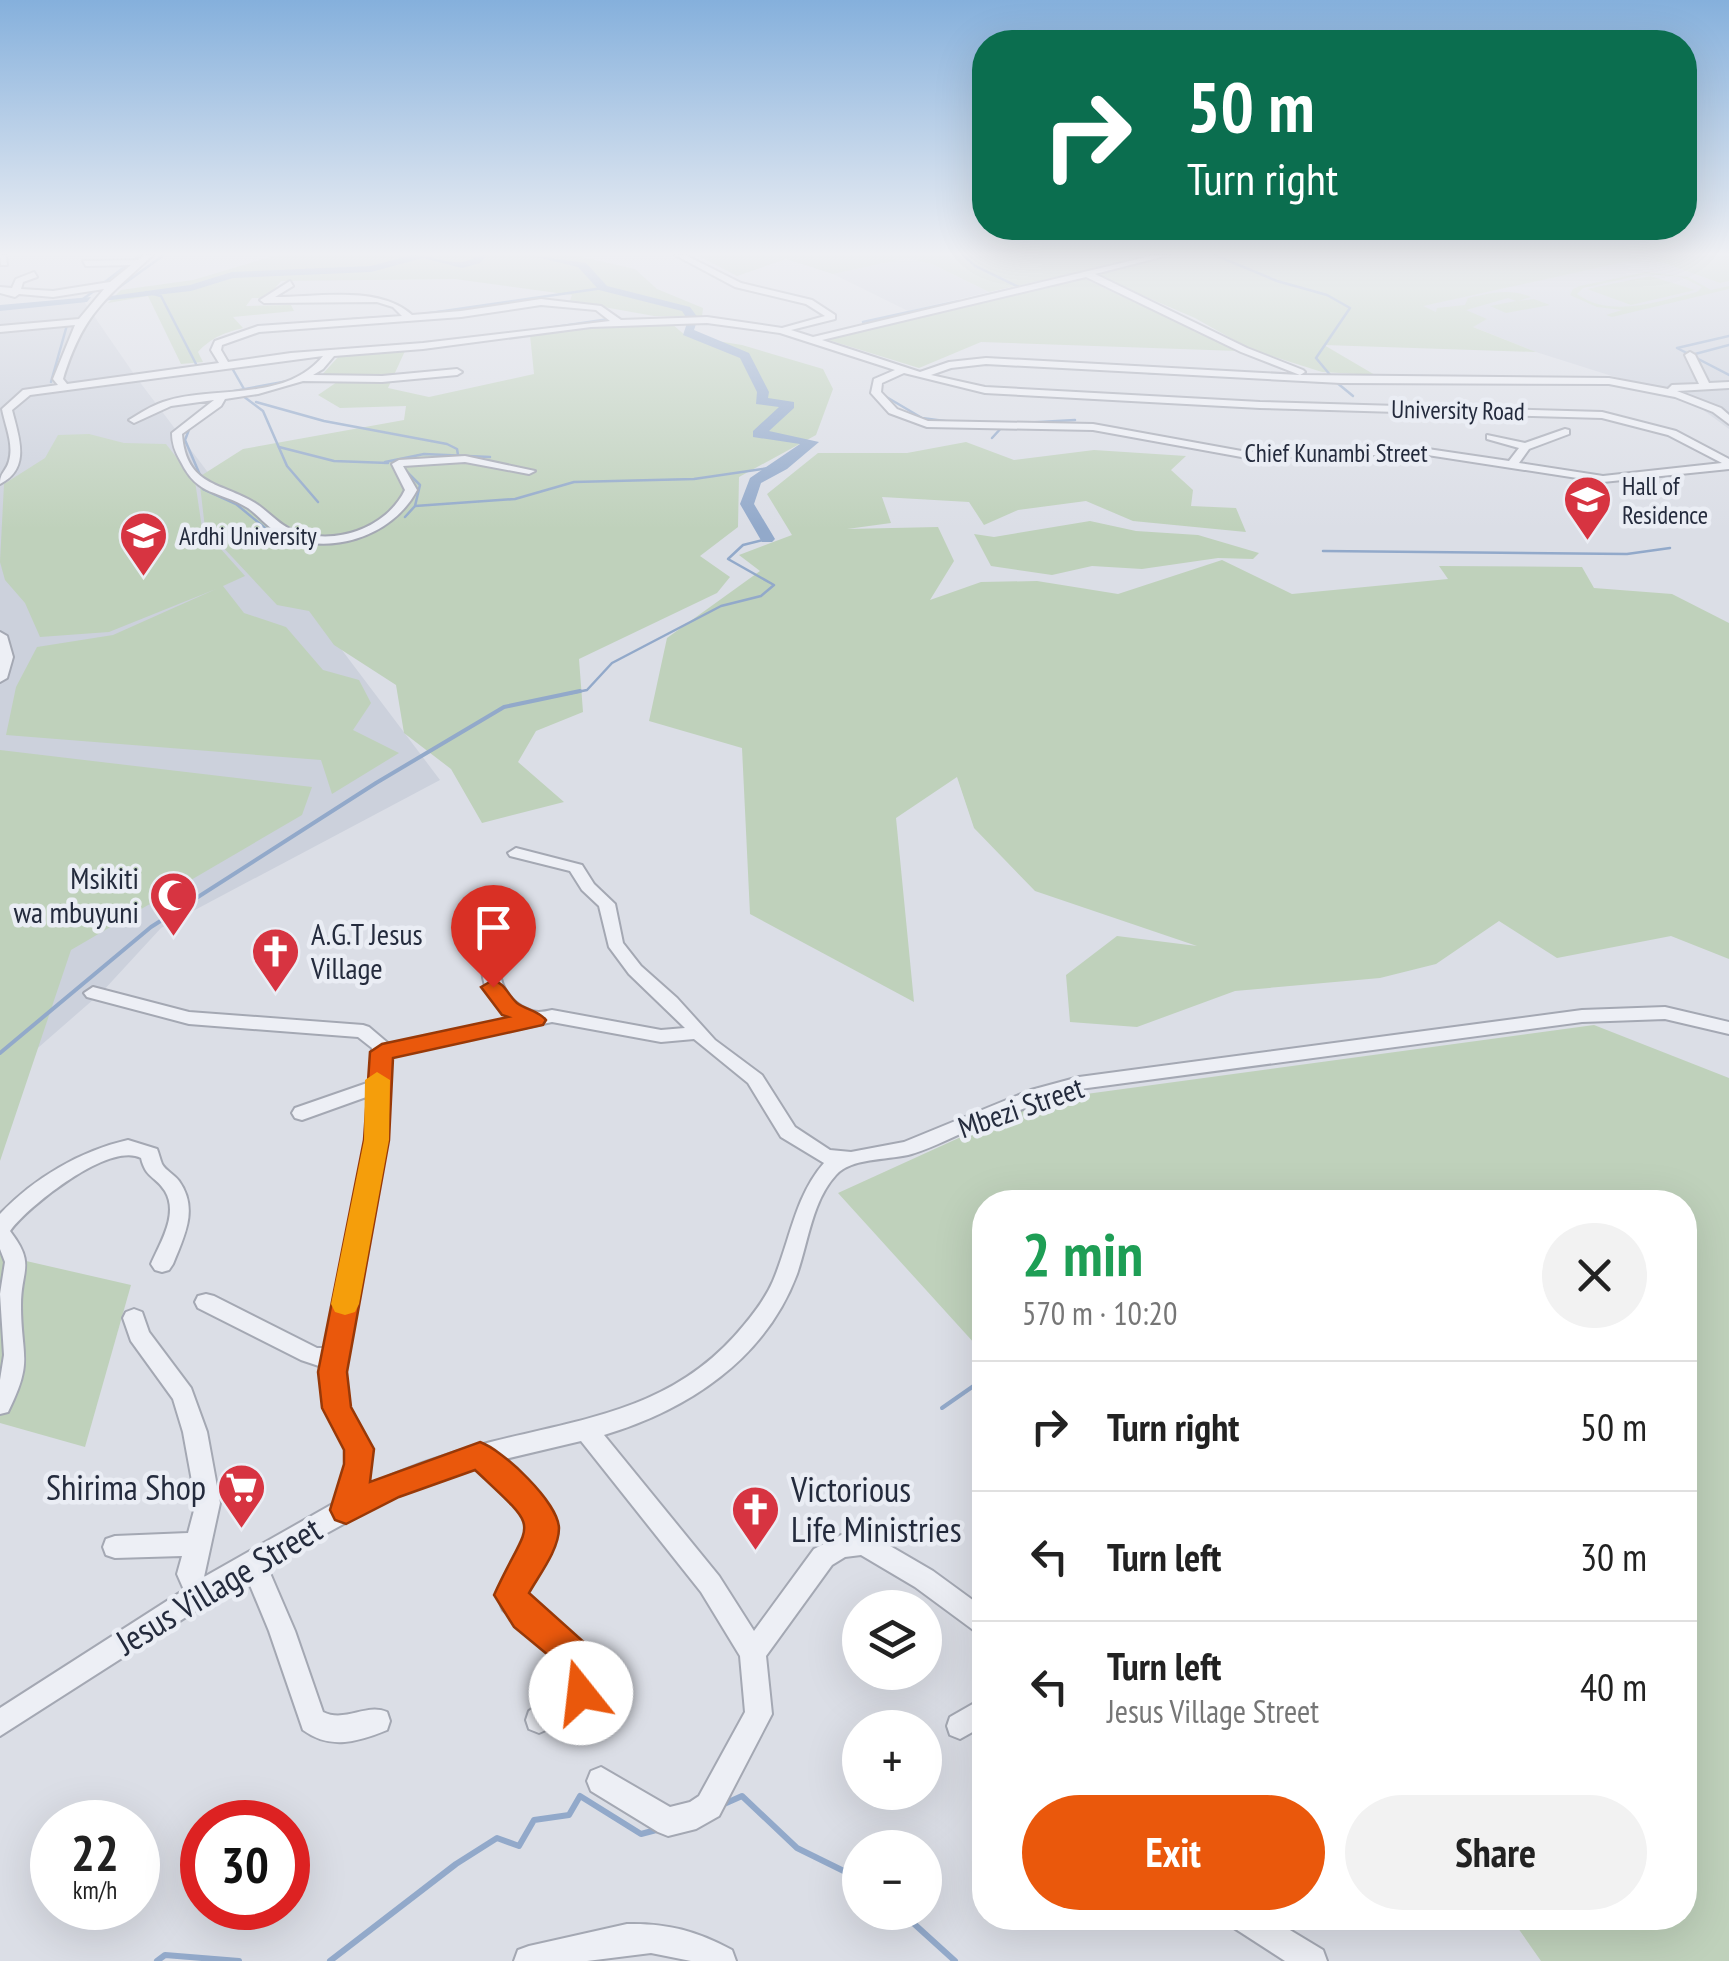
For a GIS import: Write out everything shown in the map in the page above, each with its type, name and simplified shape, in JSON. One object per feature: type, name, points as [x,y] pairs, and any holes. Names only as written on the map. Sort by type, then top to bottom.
[{"type":"street","points":[[63,385],[60,375],[70,347]]},
{"type":"street","points":[[217,347],[225,365]]},
{"type":"street","name":"University Road","points":[[14,450],[7,409],[10,402],[28,392],[225,365],[416,347]]},
{"type":"street","name":"University Road","points":[[834,347],[920,376],[1010,392],[1602,415],[1672,433],[1729,465]]},
{"type":"street","points":[[1237,347],[1323,380]]},
{"type":"street","points":[[304,378],[325,363],[331,353]]},
{"type":"street","points":[[1690,355],[1704,386]]},
{"type":"street","points":[[920,376],[949,365],[986,362],[1323,380],[1589,380],[1661,388],[1729,385]]},
{"type":"street","name":"Chief Kunambi Street","points":[[904,370],[877,381],[874,390],[893,411],[927,424],[1093,427],[1257,456],[1421,452],[1602,479],[1729,465]]},
{"type":"street","points":[[134,420],[157,406],[304,378],[366,379],[458,372]]},
{"type":"street","points":[[1661,388],[1716,410],[1729,421]]},
{"type":"street","points":[[222,394],[217,404],[176,433],[192,476],[206,488],[249,504],[294,535],[344,536],[384,526],[410,497],[412,490],[398,464],[403,462],[465,459],[529,471]]},
{"type":"street","points":[[1513,464],[1526,447],[1565,432]]},
{"type":"street","points":[[1491,437],[1526,447]]},
{"type":"street","points":[[0,453],[14,450],[14,469],[0,481]]},
{"type":"street","points":[[0,636],[5,645],[6,667],[0,678]]},
{"type":"street","points":[[516,853],[576,868],[588,887],[607,904],[615,944],[622,954],[698,1033],[755,1079],[788,1132],[825,1156],[842,1160]]},
{"type":"street","points":[[496,924],[488,958],[493,987],[510,1009],[534,1020]]},
{"type":"street","points":[[94,993],[189,1018],[362,1031],[381,1046],[376,1140],[332,1372],[336,1408],[359,1449],[360,1464],[346,1510]]},
{"type":"street","name":"Mbezi Street","points":[[842,1160],[908,1148],[1080,1083],[1582,1016],[1665,1012],[1729,1028]]},
{"type":"street","points":[[382,1052],[534,1020],[572,1018],[661,1036],[698,1033]]},
{"type":"street","points":[[302,1112],[377,1086]]},
{"type":"street","points":[[0,1404],[18,1355],[6,1314],[18,1261],[0,1231],[25,1202],[72,1171],[121,1149],[140,1148],[150,1154],[154,1170],[171,1183],[177,1194],[179,1223],[162,1264]]},
{"type":"street","name":"Jesus Village Street","points":[[0,1723],[197,1592],[388,1488],[480,1455],[586,1430],[666,1402],[715,1370],[755,1327],[778,1294],[798,1247],[815,1186],[824,1172],[842,1160]]},
{"type":"street","points":[[206,1302],[309,1354],[321,1358],[337,1354]]},
{"type":"street","points":[[134,1318],[140,1334],[183,1394],[190,1413],[208,1503],[190,1574],[197,1592]]},
{"type":"street","points":[[586,1430],[710,1584],[752,1653],[758,1714],[709,1806],[696,1815],[668,1822],[601,1781]]},
{"type":"street","points":[[480,1455],[529,1500],[545,1532],[512,1589],[512,1602],[584,1664],[579,1677],[581,1693],[540,1720]]},
{"type":"street","points":[[115,1547],[198,1544]]},
{"type":"street","points":[[752,1653],[823,1558],[842,1546],[864,1544],[924,1579],[972,1614]]},
{"type":"street","points":[[252,1561],[313,1720],[320,1728],[343,1730],[377,1721]]},
{"type":"street","points":[[960,1726],[972,1718]]},
{"type":"street","points":[[1263,1930],[1312,1961]]},
{"type":"street","points":[[529,1961],[612,1939],[666,1938],[689,1944],[721,1961]]},
{"type":"shaded area","name":"Ardhi University","points":[[0,347],[115,347],[440,780],[161,928],[102,992],[0,1081]]},
{"type":"shaded area","points":[[1522,347],[1729,347],[1729,429],[1691,401]]},
{"type":"green space","points":[[173,347],[204,347],[198,352],[203,362],[181,364]]},
{"type":"green space","points":[[531,347],[747,347],[823,369],[833,389],[816,435],[739,477],[738,527],[700,556],[730,577],[717,593],[579,659],[583,712],[536,731],[518,762],[564,802],[482,823],[451,769],[404,733],[396,685],[334,645],[309,611],[277,605],[205,528],[199,477],[243,449],[404,420],[406,406],[340,408],[318,395],[337,382],[320,377],[339,356],[405,351],[388,388],[429,397],[534,374]]},
{"type":"green space","points":[[850,347],[970,347],[919,368]]},
{"type":"green space","points":[[1110,347],[1228,347],[1238,351]]},
{"type":"green space","points":[[1246,347],[1327,347],[1375,375],[1322,372]]},
{"type":"green space","points":[[1370,347],[1522,347],[1536,352]]},
{"type":"green space","points":[[89,434],[124,443],[166,444],[195,481],[202,528],[245,576],[223,586],[244,613],[286,627],[323,670],[359,680],[371,703],[353,730],[399,753],[332,794],[321,760],[6,735],[16,687],[37,647],[113,635],[216,589],[109,632],[40,637],[25,603],[5,580],[0,562],[4,484],[45,458],[58,435]]},
{"type":"green space","points":[[966,442],[1014,460],[1094,450],[1186,456],[1171,470],[1193,490],[1191,506],[1236,508],[1246,532],[1133,521],[1086,501],[1018,510],[984,525],[969,502],[882,497],[891,523],[847,529],[938,527],[954,561],[930,600],[981,582],[1037,581],[1118,594],[1222,560],[1292,594],[1448,579],[1439,566],[1582,567],[1594,588],[1672,594],[1729,623],[1729,959],[1671,936],[1557,958],[1499,921],[1436,964],[1380,978],[1235,991],[1137,1027],[1070,1022],[1066,975],[1117,936],[1197,946],[1035,891],[974,828],[957,777],[896,818],[914,1002],[750,914],[742,748],[649,721],[667,638],[760,571],[739,555],[792,535],[767,494],[818,453],[907,453]]},
{"type":"green space","points":[[1090,521],[1136,531],[1198,535],[1259,553],[1253,559],[1218,558],[1142,569],[1092,566],[1052,575],[991,566],[974,534],[994,537]]},
{"type":"green space","points":[[0,750],[312,787],[302,815],[71,950],[0,1161]]},
{"type":"green space","points":[[1594,1025],[1729,1078],[1729,1961],[1541,1961],[1519,1930],[1697,1930],[1697,1190],[972,1190],[972,1341],[838,1193],[1042,1100]]},
{"type":"green space","points":[[0,1255],[131,1285],[85,1447],[0,1423]]},
{"type":"waterway","points":[[51,382],[61,347]]},
{"type":"waterway","points":[[187,347],[196,364]]},
{"type":"waterway","points":[[722,347],[745,356],[763,392],[761,401],[789,405],[758,434],[812,442],[755,481],[747,504],[767,539]]},
{"type":"waterway","points":[[1324,347],[1316,358],[1331,376]]},
{"type":"waterway","points":[[1683,347],[1677,348],[1729,375]]},
{"type":"waterway","points":[[1695,354],[1723,347]]},
{"type":"waterway","points":[[232,368],[244,389]]},
{"type":"waterway","points":[[1148,373],[1199,375]]},
{"type":"waterway","points":[[1268,379],[1319,382]]},
{"type":"waterway","points":[[272,390],[306,380]]},
{"type":"waterway","points":[[229,392],[288,381]]},
{"type":"waterway","points":[[1336,382],[1353,396]]},
{"type":"waterway","points":[[883,395],[922,418],[952,422]]},
{"type":"waterway","points":[[243,396],[263,411],[287,466],[318,502]]},
{"type":"waterway","points":[[256,402],[324,421],[447,444],[457,449],[458,455]]},
{"type":"waterway","points":[[1021,423],[1075,420]]},
{"type":"waterway","points":[[992,438],[1003,426]]},
{"type":"waterway","points":[[190,427],[185,440],[200,475]]},
{"type":"waterway","points":[[279,447],[334,461],[388,463]]},
{"type":"waterway","points":[[385,462],[424,454],[490,457]]},
{"type":"waterway","points":[[1279,457],[1345,456]]},
{"type":"waterway","points":[[415,506],[515,499],[574,482],[694,479],[782,466]]},
{"type":"waterway","points":[[402,467],[420,485],[415,506]]},
{"type":"waterway","points":[[203,489],[236,504],[276,537],[300,540]]},
{"type":"waterway","points":[[405,517],[415,506]]},
{"type":"waterway","points":[[567,694],[587,690],[612,663],[721,606],[761,596],[774,585],[728,559],[743,545],[767,539]]},
{"type":"waterway","points":[[1323,551],[1627,554],[1670,548]]},
{"type":"waterway","points":[[0,1053],[151,927],[376,783],[504,707],[580,691]]},
{"type":"waterway","points":[[942,1408],[972,1387]]},
{"type":"waterway","points":[[330,1961],[456,1864],[497,1838],[519,1846],[534,1820],[569,1815],[580,1796],[641,1834],[660,1829]]},
{"type":"waterway","points":[[724,1804],[742,1796],[797,1848],[842,1870]]},
{"type":"waterway","points":[[921,1930],[955,1961]]},
{"type":"waterway","points":[[157,1961],[165,1955],[239,1961]]},
{"type":"slow traffic","points":[[345,1304],[376,1140],[377,1080]]},
{"type":"place","name":"Hall of Residence","points":[[1587,542]]},
{"type":"place","name":"Ardhi University","points":[[144,578]]},
{"type":"place","name":"Msikiti wa mbuyuni","points":[[174,938]]},
{"type":"place","name":"A.G.T Jesus Village","points":[[276,994]]},
{"type":"place","name":"Shirima Shop","points":[[241,1530]]},
{"type":"place","name":"Victorious Life Ministries","points":[[756,1552]]},
{"type":"route","points":[[493,987],[503,1004],[534,1020],[382,1052],[376,1140],[332,1372],[336,1408],[359,1449],[360,1464],[346,1510],[388,1488],[480,1455],[529,1500],[543,1524],[541,1541],[510,1595],[526,1616],[584,1664],[579,1677],[581,1693]]}]
